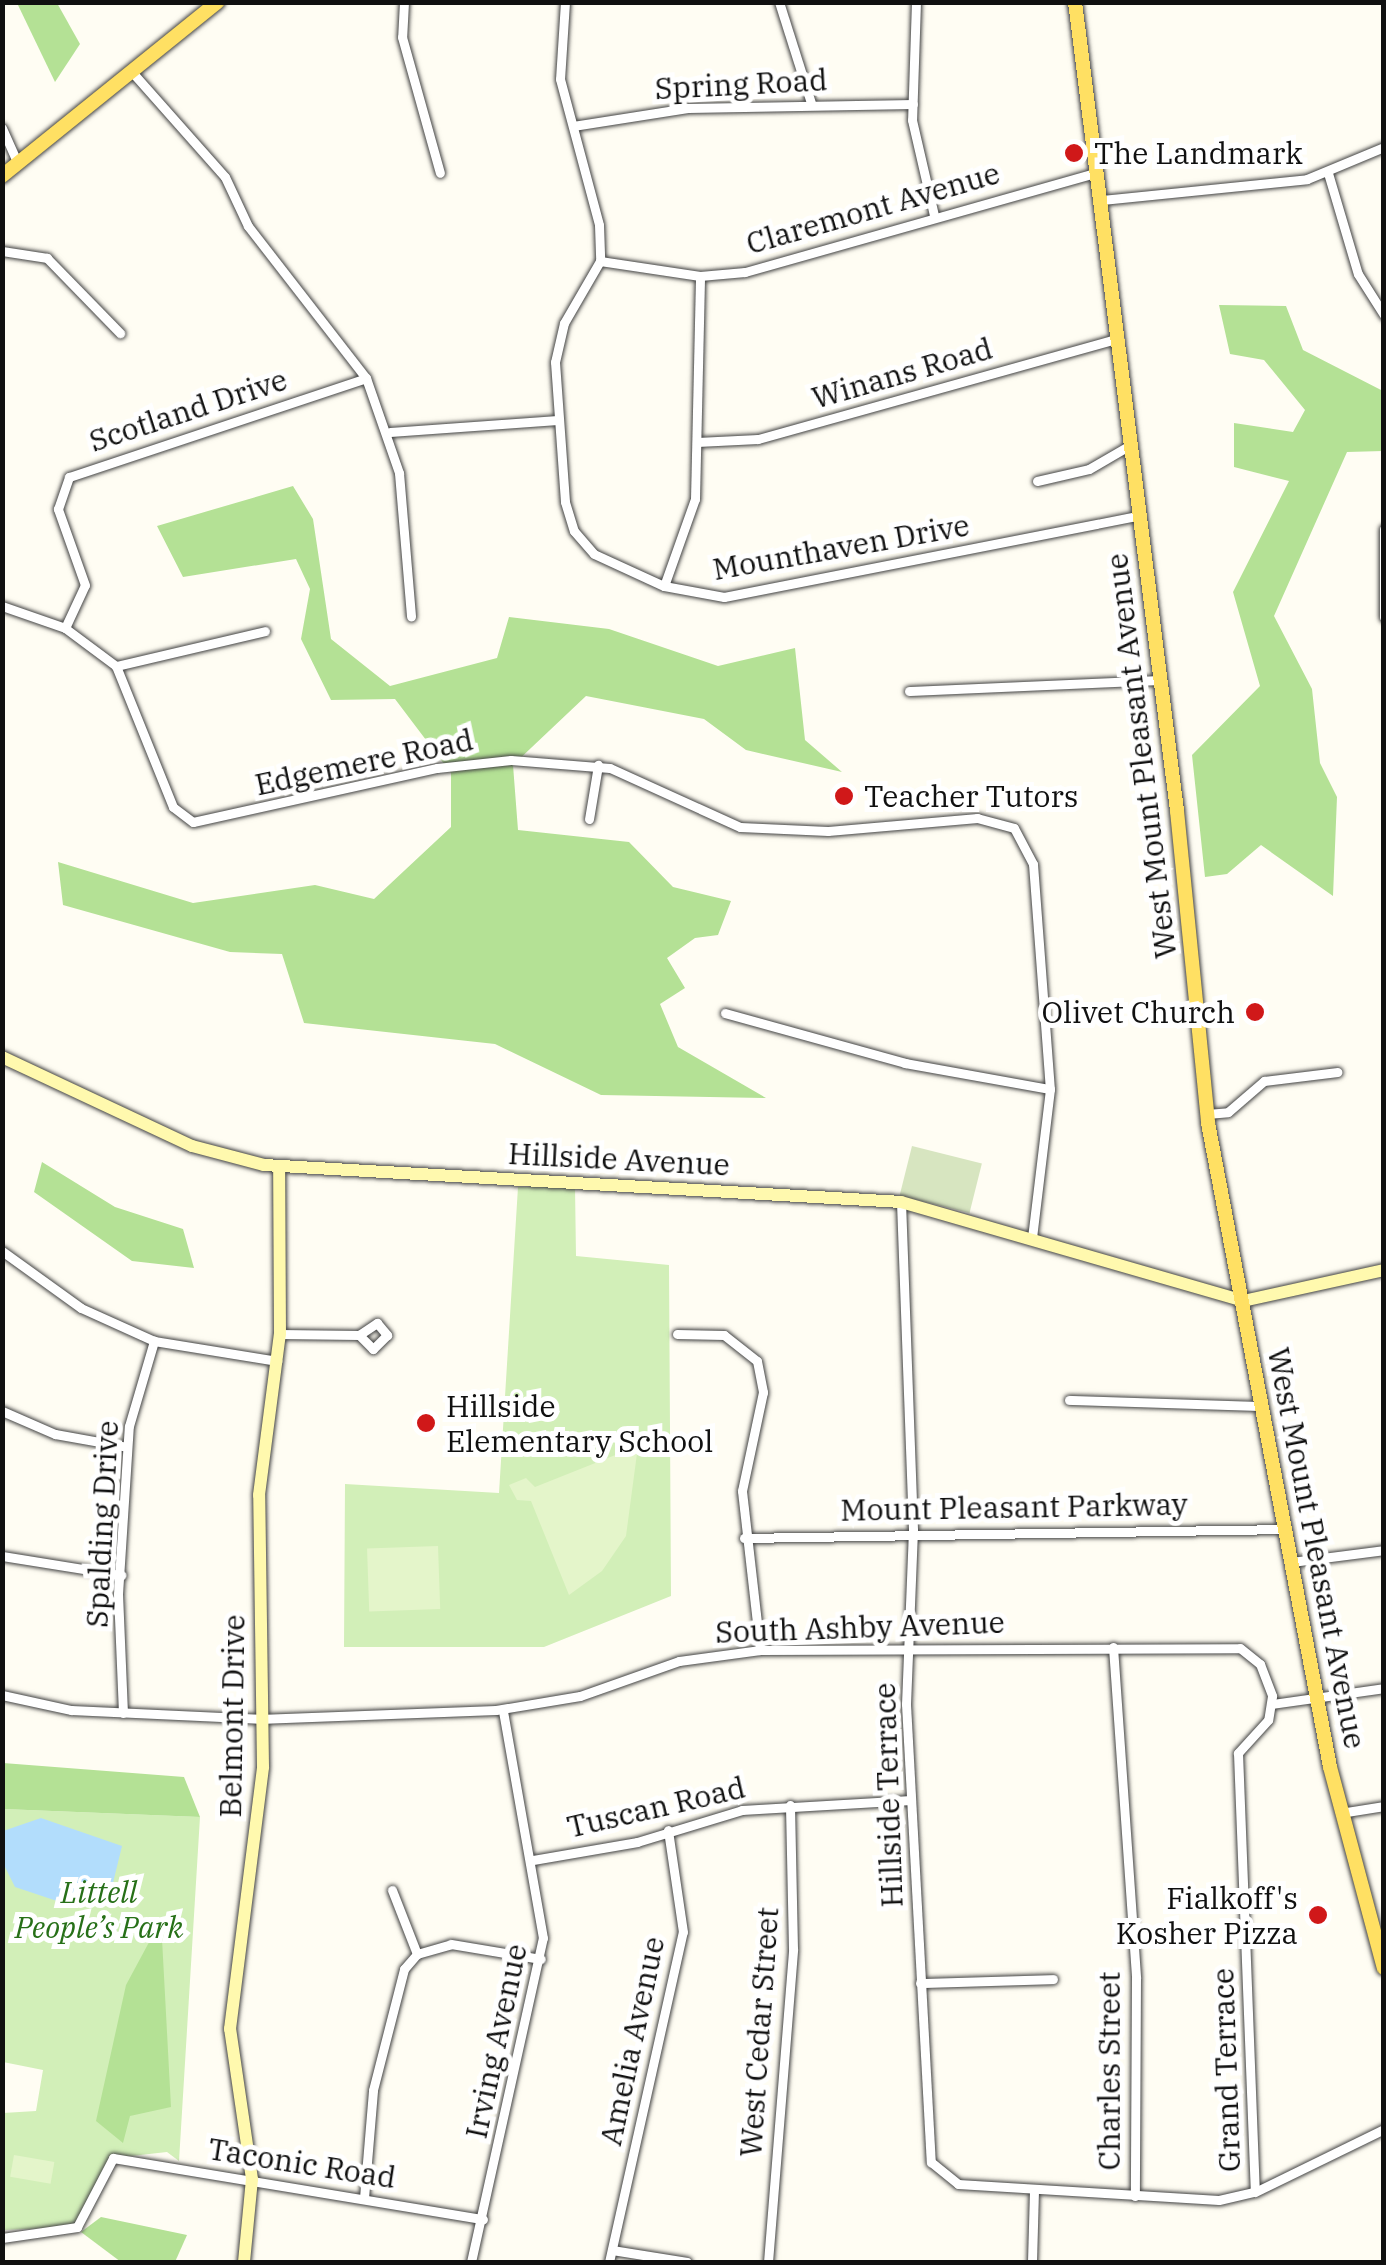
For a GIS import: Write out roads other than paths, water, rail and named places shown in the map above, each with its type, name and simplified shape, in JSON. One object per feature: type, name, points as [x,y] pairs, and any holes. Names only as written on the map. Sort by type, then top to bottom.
[{"type":"main road","points":[[2,176],[218,2]]},
{"type":"main road","name":"West Mount Pleasant Avenue","points":[[1075,2],[1161,680],[1207,1114],[1340,1813],[1384,1968]]},
{"type":"street","points":[[404,2],[402,38],[440,173]]},
{"type":"street","points":[[564,2],[560,79],[599,225],[600,261]]},
{"type":"street","points":[[779,2],[811,103]]},
{"type":"street","points":[[916,2],[913,104],[934,215]]},
{"type":"street","points":[[132,72],[225,177],[256,237],[366,378],[390,432],[411,616]]},
{"type":"street","name":"Spring Road","points":[[573,126],[688,108],[913,104]]},
{"type":"street","points":[[2,128],[18,164]]},
{"type":"street","points":[[1102,200],[1328,173],[1384,147]]},
{"type":"street","name":"Claremont Avenue","points":[[600,261],[700,276],[770,267],[934,215],[1098,172]]},
{"type":"street","points":[[1328,173],[1358,274],[1384,315]]},
{"type":"street","points":[[2,251],[47,258],[120,333]]},
{"type":"street","name":"Mounthaven Drive","points":[[600,261],[557,344],[558,420],[574,531],[605,562],[664,586],[705,596],[750,594],[1140,515]]},
{"type":"street","points":[[664,586],[692,515],[700,276]]},
{"type":"street","name":"Winans Road","points":[[697,442],[758,439],[1119,338]]},
{"type":"street","name":"Scotland Drive","points":[[65,628],[85,585],[60,519],[60,490],[76,472],[366,378]]},
{"type":"street","points":[[390,432],[558,420]]},
{"type":"street","points":[[1037,482],[1090,469],[1132,444]]},
{"type":"street","points":[[1384,529],[1384,618]]},
{"type":"street","points":[[2,606],[65,628],[116,666],[265,631]]},
{"type":"street","name":"Edgemere Road","points":[[116,666],[172,807],[192,822],[437,768],[511,760],[598,765],[740,827],[828,831],[977,818],[1014,828],[1032,864],[1050,1089],[1032,1237]]},
{"type":"street","points":[[909,691],[1161,680]]},
{"type":"street","points":[[588,819],[598,765]]},
{"type":"street","points":[[725,1013],[905,1064],[1050,1089]]},
{"type":"street","name":"Hillside Avenue","points":[[2,1056],[192,1146],[279,1167],[901,1202],[1243,1301]]},
{"type":"street","points":[[1207,1114],[1228,1112],[1264,1080],[1337,1072]]},
{"type":"street","name":"Belmont Drive","points":[[244,2262],[252,2180],[230,2029],[262,1787],[260,1495],[280,1334],[279,1167]]},
{"type":"street","name":"Hillside Terrace","points":[[901,1202],[914,1530],[908,1649],[911,1800],[927,2146],[936,2169],[958,2184],[1034,2189]]},
{"type":"street","points":[[2,1251],[81,1308],[154,1341],[277,1362]]},
{"type":"street","points":[[1243,1301],[1384,1270]]},
{"type":"street","points":[[280,1334],[359,1335]]},
{"type":"street","points":[[677,1334],[724,1335],[756,1361],[762,1392],[744,1466],[744,1538],[760,1650]]},
{"type":"street","name":"Spalding Drive","points":[[123,1714],[121,1575],[127,1448],[154,1341]]},
{"type":"street","points":[[1068,1400],[1262,1406]]},
{"type":"street","points":[[2,1411],[55,1434],[127,1448]]},
{"type":"street","name":"Mount Pleasant Parkway","points":[[744,1538],[914,1530],[1285,1529]]},
{"type":"street","points":[[1292,1562],[1384,1550]]},
{"type":"street","points":[[2,1556],[121,1575]]},
{"type":"street","name":"South Ashby Avenue","points":[[2,1695],[123,1714],[260,1719],[503,1710],[580,1696],[680,1661],[760,1650],[1113,1647],[1240,1648],[1266,1674],[1272,1704]]},
{"type":"street","name":"Charles Street","points":[[1113,1647],[1136,1977],[1134,2196]]},
{"type":"street","points":[[1272,1704],[1384,1688]]},
{"type":"street","name":"Grand Terrace","points":[[1254,2192],[1238,1753],[1268,1720],[1272,1704]]},
{"type":"street","name":"Irving Avenue","points":[[470,2262],[540,1959],[533,1860],[503,1710]]},
{"type":"street","name":"Tuscan Road","points":[[533,1860],[790,1805],[911,1800]]},
{"type":"street","name":"West Cedar Street","points":[[768,2262],[793,1949],[790,1805]]},
{"type":"street","points":[[1340,1813],[1384,1806]]},
{"type":"street","name":"Amelia Avenue","points":[[609,2262],[682,1932],[668,1830]]},
{"type":"street","points":[[392,1890],[417,1954]]},
{"type":"street","points":[[364,2198],[373,2090],[399,1982],[417,1954],[451,1944],[540,1959]]},
{"type":"street","points":[[920,1983],[1053,1979]]},
{"type":"street","points":[[1032,2262],[1034,2189],[1202,2201],[1254,2192],[1384,2129]]},
{"type":"street","name":"Taconic Road","points":[[2,2238],[77,2227],[113,2158],[483,2219]]},
{"type":"street","points":[[612,2250],[687,2262]]},
{"type":"water","points":[[41,1818],[122,1846],[111,1891],[66,1904],[15,1887],[3,1863],[3,1831]]},
{"type":"place","name":"The Landmark","points":[[1074,153]]},
{"type":"place","name":"Teacher Tutors","points":[[844,796]]},
{"type":"place","name":"Olivet Church","points":[[1255,1012]]},
{"type":"place","name":"Hillside Elementary School","points":[[426,1423]]},
{"type":"place","name":"Fialkoff's Kosher Pizza","points":[[1318,1915]]},
{"type":"park label","name":"Littell People’s Park","points":[[99,1909]]}]
